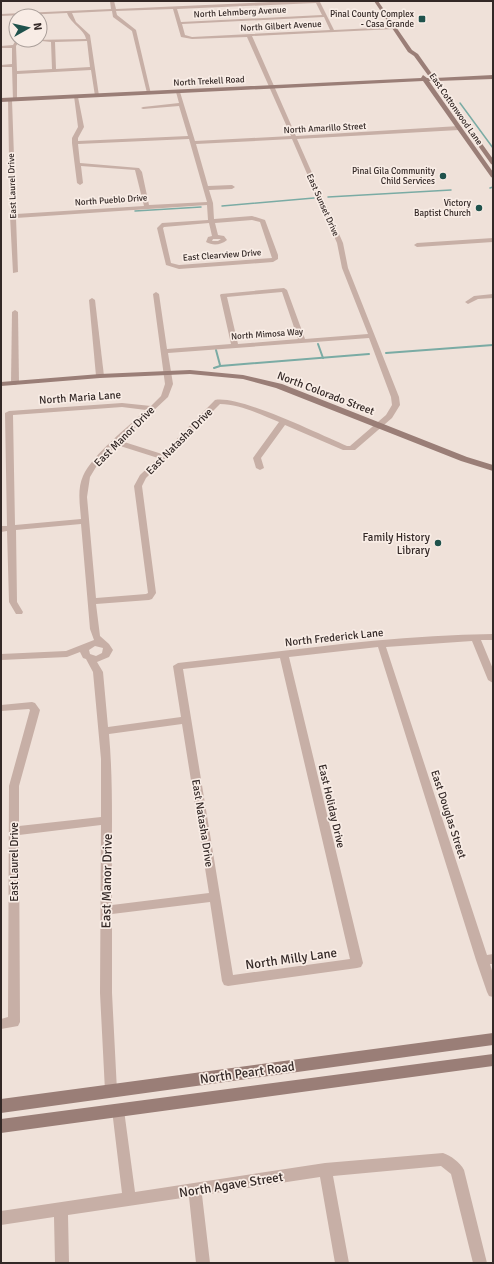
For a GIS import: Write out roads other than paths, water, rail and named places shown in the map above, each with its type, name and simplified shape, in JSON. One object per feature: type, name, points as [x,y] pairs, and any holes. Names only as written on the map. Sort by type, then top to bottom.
[{"type":"main road","name":"East Cottonwood Lane","points":[[376,1],[394,28],[410,50],[416,55],[493,163]]},
{"type":"main road","name":"East Cottonwood Lane","points":[[410,50],[409,56],[415,65]]},
{"type":"main road","name":"East Cottonwood Lane","points":[[419,71],[422,79],[493,176]]},
{"type":"main road","name":"North Trekell Road","points":[[1,100],[493,76]]},
{"type":"main road","points":[[449,115],[458,114]]},
{"type":"main road","name":"North Colorado Street","points":[[1,384],[100,376],[168,373],[208,373],[243,377],[279,386],[464,459],[493,468]]},
{"type":"main road","name":"North Peart Road","points":[[1,1106],[493,1040]]},
{"type":"main road","name":"North Peart Road","points":[[1,1126],[493,1060]]},
{"type":"street","points":[[112,1],[115,16],[134,30],[149,93]]},
{"type":"street","points":[[163,1],[165,8]]},
{"type":"street","points":[[317,1],[333,31]]},
{"type":"street","points":[[48,13],[323,1]]},
{"type":"street","points":[[175,8],[179,23]]},
{"type":"street","points":[[70,12],[71,19],[88,35],[97,96]]},
{"type":"street","name":"North Lehmberg Avenue","points":[[179,23],[325,16]]},
{"type":"street","name":"North Gilbert Avenue","points":[[179,23],[183,36],[192,38],[394,28]]},
{"type":"street","points":[[73,31],[83,30]]},
{"type":"street","name":"East Sunset Drive","points":[[249,35],[340,243],[345,268],[396,401],[393,412],[352,448],[346,448],[283,422]]},
{"type":"street","points":[[48,41],[89,40]]},
{"type":"street","points":[[53,41],[54,70]]},
{"type":"street","name":"East Laurel Drive","points":[[14,48],[12,100],[15,272]]},
{"type":"street","points":[[1,66],[14,65]]},
{"type":"street","points":[[14,73],[93,68]]},
{"type":"street","points":[[178,92],[210,203],[211,220],[215,236]]},
{"type":"street","points":[[76,97],[81,127],[75,138],[80,183]]},
{"type":"street","points":[[143,108],[181,104]]},
{"type":"street","name":"North Amarillo Street","points":[[192,143],[459,128]]},
{"type":"street","points":[[149,132],[151,139]]},
{"type":"street","points":[[75,143],[190,137]]},
{"type":"street","points":[[78,164],[137,169],[147,207]]},
{"type":"street","points":[[205,188],[232,187]]},
{"type":"street","name":"North Pueblo Drive","points":[[13,216],[210,203]]},
{"type":"street","name":"East Clearview Drive","points":[[252,218],[263,221],[275,259],[271,261],[179,267],[168,264],[160,228],[162,225],[211,220],[252,218]]},
{"type":"street","points":[[417,245],[493,240]]},
{"type":"street","points":[[236,346],[223,294],[284,290],[302,341]]},
{"type":"street","name":"East Manor Drive","points":[[104,644],[96,637],[94,629],[83,497],[86,477],[96,461],[164,397],[169,384],[156,294]]},
{"type":"street","points":[[468,302],[476,297],[493,296]]},
{"type":"street","points":[[92,300],[100,376]]},
{"type":"street","points":[[15,312],[15,383]]},
{"type":"street","name":"North Mimosa Way","points":[[165,351],[370,336]]},
{"type":"street","name":"East Natasha Drive","points":[[92,601],[150,597],[152,593],[138,486],[143,477],[162,457],[218,402],[226,402],[258,411],[283,422]]},
{"type":"street","name":"North Maria Lane","points":[[12,528],[9,413],[122,405],[153,408]]},
{"type":"street","points":[[260,468],[257,458],[283,422]]},
{"type":"street","points":[[116,442],[162,457]]},
{"type":"street","points":[[1,529],[84,521]]},
{"type":"street","points":[[12,528],[13,602],[19,612]]},
{"type":"street","name":"East Manor Drive","points":[[87,646],[94,629]]},
{"type":"street","points":[[475,637],[493,680]]},
{"type":"street","name":"North Frederick Lane","points":[[178,666],[443,638],[493,637]]},
{"type":"street","points":[[67,654],[97,642],[104,644],[108,650],[98,672]]},
{"type":"street","name":"East Douglas Street","points":[[380,644],[488,960],[493,992]]},
{"type":"street","points":[[87,646],[84,651],[86,656],[90,658]]},
{"type":"street","points":[[1,657],[67,654],[90,658],[100,658],[106,655]]},
{"type":"street","name":"East Holiday Drive","points":[[284,654],[357,963]]},
{"type":"street","name":"East Manor Drive","points":[[90,658],[98,672],[106,760],[106,993],[111,1091]]},
{"type":"street","name":"East Natasha Drive","points":[[178,666],[228,981]]},
{"type":"street","name":"East Laurel Drive","points":[[1,708],[32,705],[35,710],[14,786],[14,1022],[1,1024]]},
{"type":"street","points":[[103,731],[187,720]]},
{"type":"street","points":[[14,831],[107,820]]},
{"type":"street","points":[[105,910],[215,897]]},
{"type":"street","name":"North Milly Lane","points":[[228,981],[357,963]]},
{"type":"street","points":[[118,1110],[129,1200]]},
{"type":"street","name":"North Agave Street","points":[[1,1218],[325,1170],[443,1159],[457,1170],[480,1263]]},
{"type":"street","points":[[325,1170],[342,1263]]},
{"type":"street","points":[[195,1190],[203,1263]]},
{"type":"street","points":[[61,1209],[62,1263]]},
{"type":"waterway","points":[[460,103],[493,148]]},
{"type":"waterway","points":[[328,197],[451,190]]},
{"type":"waterway","points":[[222,206],[314,198]]},
{"type":"waterway","points":[[135,211],[201,207]]},
{"type":"waterway","points":[[318,344],[323,358]]},
{"type":"waterway","points":[[386,353],[493,345]]},
{"type":"waterway","points":[[216,350],[220,365]]},
{"type":"waterway","points":[[323,358],[369,354]]},
{"type":"waterway","points":[[214,368],[220,366],[323,358]]},
{"type":"place","name":"Pinal County Complex - Casa Grande","points":[[422,19]]},
{"type":"place","name":"Pinal Gila Community Child Services","points":[[443,176]]},
{"type":"place","name":"Victory Baptist Church","points":[[479,208]]},
{"type":"place","name":"Family History Library","points":[[438,543]]}]
